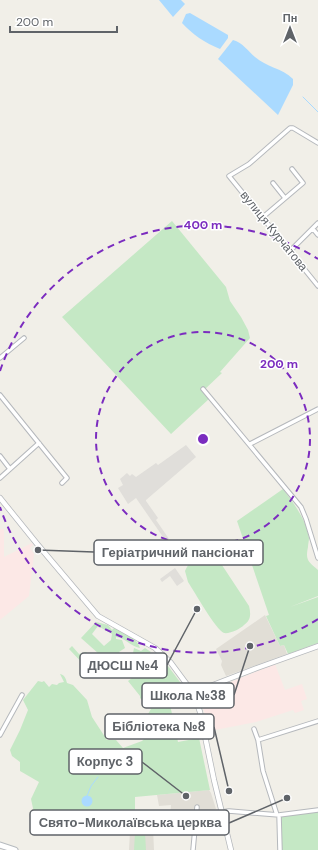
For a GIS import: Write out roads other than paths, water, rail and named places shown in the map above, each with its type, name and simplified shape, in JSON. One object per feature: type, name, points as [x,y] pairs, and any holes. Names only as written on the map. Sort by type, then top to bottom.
[{"type":"main road","points":[[0,845],[15,850]]},
{"type":"street","name":"вулиця Курчатова","points":[[318,143],[293,128],[290,128],[249,164],[229,176],[318,286]]},
{"type":"street","points":[[263,217],[303,183],[292,169]]},
{"type":"street","points":[[273,183],[285,198]]},
{"type":"street","points":[[290,251],[318,223]]},
{"type":"street","points":[[313,229],[318,235]]},
{"type":"street","points":[[0,358],[24,338]]},
{"type":"street","points":[[203,389],[301,507],[318,558]]},
{"type":"street","points":[[0,395],[67,478],[62,484]]},
{"type":"street","points":[[250,444],[318,409]]},
{"type":"street","points":[[0,478],[38,443]]},
{"type":"street","points":[[0,456],[10,468]]},
{"type":"street","points":[[0,498],[98,616],[155,648],[171,663],[194,694],[200,712],[221,812],[231,850]]},
{"type":"street","points":[[194,694],[200,690],[318,646]]},
{"type":"street","points":[[0,735],[22,695]]},
{"type":"street","points":[[258,740],[318,721]]},
{"type":"street","points":[[254,730],[258,740],[263,771],[278,815],[280,850]]},
{"type":"street","points":[[193,850],[197,807]]},
{"type":"street","points":[[221,812],[229,811],[278,815],[318,810]]},
{"type":"water","points":[[159,0],[181,0],[185,4],[173,17]]},
{"type":"water","points":[[190,13],[228,35],[228,38],[220,49],[199,38],[182,23],[186,14]]},
{"type":"water","points":[[233,40],[243,45],[259,60],[284,72],[293,79],[293,85],[278,115],[218,59]]},
{"type":"water","points":[[87,795],[91,797],[93,801],[91,805],[87,807],[83,805],[81,801],[83,797]]},
{"type":"waterway","points":[[303,97],[318,112]]},
{"type":"waterway","points":[[87,796],[91,786],[98,777]]},
{"type":"place","name":"Геріатричний пансіонат","points":[[38,550]]},
{"type":"place","name":"ДЮСШ №4","points":[[197,609]]},
{"type":"place","name":"Школа №38","points":[[250,646]]},
{"type":"place","name":"Бібліотека №8","points":[[229,791]]},
{"type":"place","name":"Корпус 3","points":[[186,796]]},
{"type":"place","name":"Свято-Миколаївська церква","points":[[287,798]]}]
